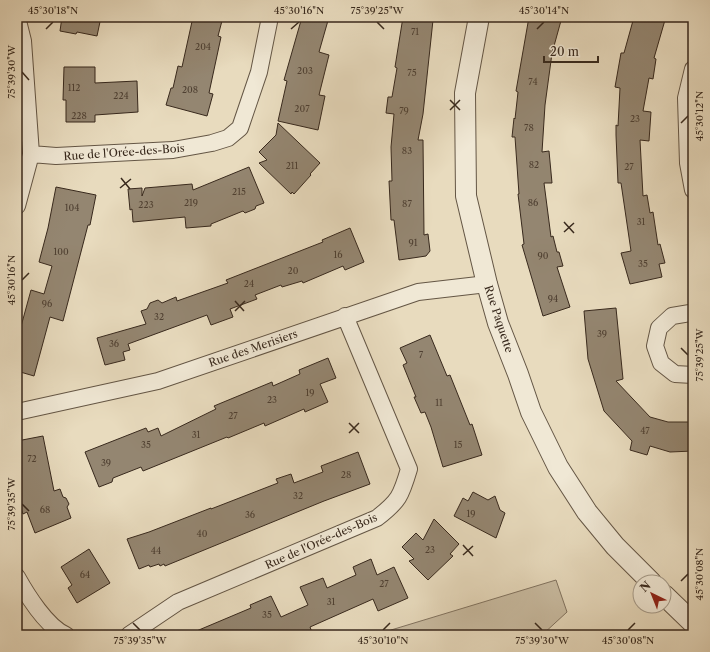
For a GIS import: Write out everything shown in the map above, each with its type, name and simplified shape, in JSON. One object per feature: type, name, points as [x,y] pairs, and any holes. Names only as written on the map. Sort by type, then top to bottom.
[{"type":"street","points":[[17,17],[22,41],[31,154],[17,206]]},
{"type":"street","name":"Rue de l'Orée-des-Bois","points":[[31,154],[56,156],[172,150],[212,143],[228,138],[240,128],[259,72],[270,17]]},
{"type":"street","name":"Rue Paquette","points":[[479,17],[465,93],[466,196],[498,323],[531,412],[558,467],[587,512],[615,546],[643,574]]},
{"type":"street","points":[[693,68],[686,98],[688,163],[693,190]]},
{"type":"street","name":"Rue des Merisiers","points":[[17,412],[158,381],[418,292],[487,284]]},
{"type":"street","points":[[693,314],[690,313],[672,316],[659,328],[655,346],[661,363],[675,374],[693,375]]},
{"type":"street","name":"Rue de l'Orée-des-Bois","points":[[129,635],[178,602],[377,518],[393,506],[402,492],[409,469],[345,316]]},
{"type":"street","points":[[17,577],[22,587],[49,623],[59,632],[66,635]]},
{"type":"street","points":[[672,603],[693,623]]},
{"type":"shaded area","points":[[556,580],[567,612],[542,635],[383,635],[391,630]]},
{"type":"building","points":[[62,17],[101,17],[97,36],[77,32],[76,34],[60,31]]},
{"type":"building","points":[[193,17],[223,17],[218,36],[221,37],[209,93],[213,94],[207,116],[166,105],[171,88],[173,88],[178,66],[182,67]]},
{"type":"building","points":[[302,17],[329,17],[319,52],[329,55],[319,95],[325,96],[318,130],[278,121],[287,81],[284,80]]},
{"type":"building","points":[[403,17],[416,17],[433,20],[423,114],[418,140],[423,140],[424,235],[428,234],[430,251],[426,256],[399,260],[394,220],[391,220],[389,181],[392,181],[391,147],[394,114],[386,113],[388,97],[392,97]]},
{"type":"building","points":[[529,17],[562,17],[553,46],[545,105],[542,152],[549,151],[552,183],[544,183],[551,237],[553,236],[557,252],[559,252],[563,266],[557,267],[570,307],[543,316],[522,245],[524,244],[518,194],[515,137],[512,137],[518,92],[516,91]]},
{"type":"building","points":[[634,17],[655,17],[665,20],[654,58],[656,59],[653,79],[649,78],[643,111],[651,112],[649,141],[640,140],[643,196],[647,195],[650,213],[653,212],[658,245],[660,244],[665,263],[659,264],[662,277],[630,284],[621,253],[631,251],[621,183],[618,183],[616,125],[618,126],[620,88],[615,87],[621,53],[624,53]]},
{"type":"building","points":[[64,67],[95,67],[95,83],[137,81],[138,112],[95,115],[95,122],[66,122],[66,100],[63,100]]},
{"type":"building","points":[[278,123],[320,163],[294,194],[292,192],[291,194],[259,163],[267,160],[259,152],[276,135]]},
{"type":"building","points":[[249,167],[264,203],[256,206],[255,209],[245,213],[243,211],[211,224],[211,226],[186,228],[185,217],[133,222],[128,189],[142,188],[142,196],[145,188],[192,184],[193,190]]},
{"type":"building","points":[[56,187],[96,195],[90,225],[88,225],[63,321],[50,317],[34,376],[17,371],[17,341],[31,290],[44,294],[52,266],[39,262],[48,228]]},
{"type":"building","points":[[350,228],[364,262],[345,270],[343,266],[303,283],[302,281],[282,287],[281,285],[255,295],[257,299],[230,309],[233,317],[211,325],[207,315],[128,344],[130,350],[123,352],[125,360],[105,365],[97,338],[146,324],[141,311],[147,309],[150,303],[158,300],[162,303],[176,297],[177,301],[228,283],[226,280],[323,242],[322,240]]},
{"type":"building","points":[[616,308],[623,379],[616,381],[650,417],[668,422],[693,422],[693,451],[670,452],[650,446],[647,455],[630,450],[632,441],[604,411],[588,359],[584,311]]},
{"type":"building","points":[[430,335],[447,376],[450,375],[470,425],[472,424],[482,455],[443,467],[425,412],[421,413],[414,397],[416,397],[403,365],[407,363],[400,348]]},
{"type":"building","points":[[328,358],[336,378],[320,384],[328,402],[305,412],[304,409],[265,426],[264,423],[143,471],[141,467],[113,478],[112,482],[99,487],[85,452],[146,428],[148,432],[158,428],[161,436],[216,409],[214,406],[272,382],[273,386],[300,374],[299,370]]},
{"type":"building","points":[[43,436],[54,491],[60,489],[63,497],[66,498],[69,504],[67,507],[71,518],[35,533],[27,512],[23,514],[17,498],[17,441]]},
{"type":"building","points":[[358,452],[370,484],[324,501],[165,566],[164,564],[160,566],[159,564],[150,567],[149,565],[139,569],[127,539],[278,483],[276,479],[291,474],[294,483],[323,472],[321,466]]},
{"type":"building","points":[[473,492],[488,500],[495,496],[500,510],[505,513],[496,538],[454,516],[463,498],[468,501]]},
{"type":"building","points":[[434,519],[459,544],[450,554],[453,556],[428,580],[409,561],[414,559],[402,547],[416,533],[423,540]]},
{"type":"building","points":[[89,549],[110,583],[77,603],[68,588],[72,585],[61,567]]},
{"type":"building","points":[[371,559],[377,575],[394,567],[408,598],[378,611],[373,599],[310,627],[313,635],[187,635],[251,608],[250,605],[271,596],[281,617],[308,605],[300,587],[323,578],[327,588],[356,575],[353,567]]}]
